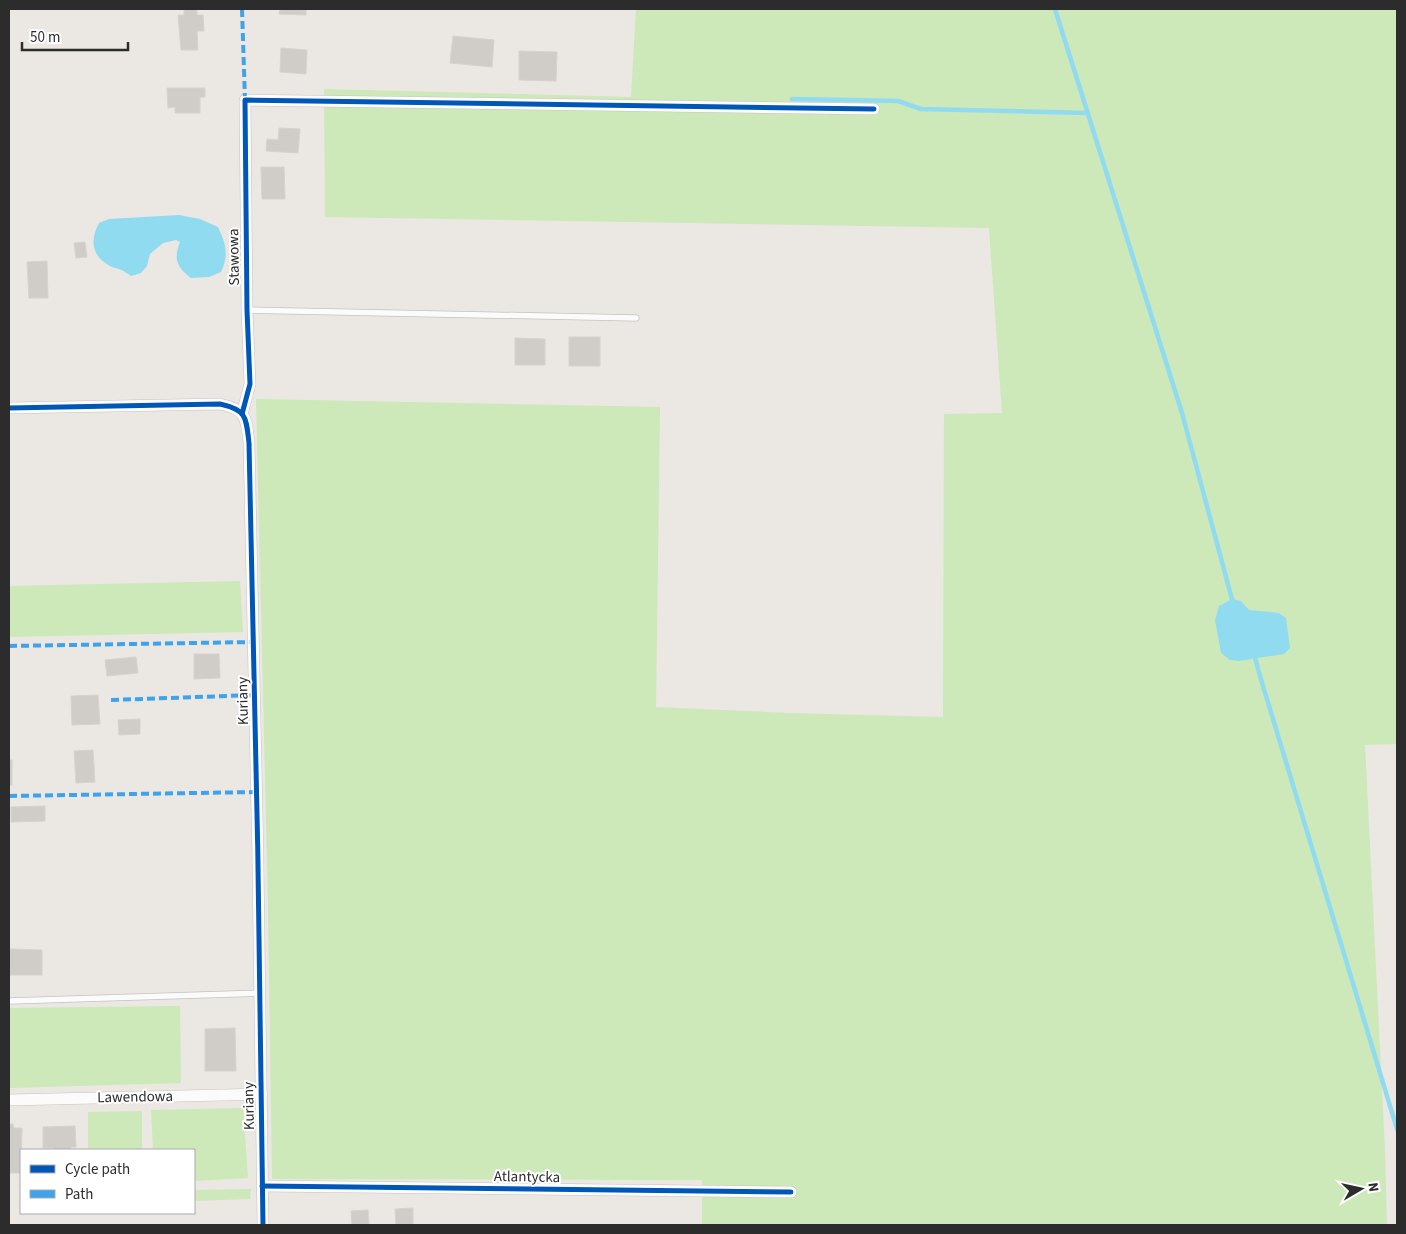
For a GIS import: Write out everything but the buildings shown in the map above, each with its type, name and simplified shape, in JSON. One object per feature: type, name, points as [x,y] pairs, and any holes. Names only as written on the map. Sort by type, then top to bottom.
[{"type":"street","name":"Stawowa","points":[[242,414],[250,384],[244,100],[874,109]]},
{"type":"street","points":[[9,408],[220,404],[234,408],[242,414]]},
{"type":"street","name":"Kuriany","points":[[242,414],[247,425],[249,443],[261,993],[263,1225]]},
{"type":"street","name":"Lawendowa","points":[[9,1100],[262,1094]]},
{"type":"street","name":"Atlantycka","points":[[262,1186],[791,1192]]},
{"type":"lane","points":[[247,310],[636,318]]},
{"type":"lane","points":[[9,1001],[261,993]]},
{"type":"green space","points":[[636,9],[1397,9],[1397,744],[1365,745],[1387,1225],[702,1225],[702,1180],[272,1179],[268,905],[256,399],[660,407],[656,707],[943,717],[944,414],[1002,413],[989,228],[325,217],[324,89],[631,97]]},
{"type":"green space","points":[[240,581],[243,632],[9,637],[9,586]]},
{"type":"green space","points":[[180,1006],[181,1083],[9,1088],[9,1008]]},
{"type":"green space","points":[[243,1108],[248,1178],[195,1181],[195,1149],[153,1149],[151,1110]]},
{"type":"green space","points":[[142,1111],[142,1149],[88,1149],[88,1112]]},
{"type":"green space","points":[[251,1189],[250,1199],[195,1201],[195,1190]]},
{"type":"water","points":[[179,215],[200,219],[218,227],[226,249],[221,272],[209,277],[191,278],[182,270],[178,263],[177,254],[180,242],[176,240],[163,243],[150,254],[147,266],[141,273],[131,276],[111,267],[96,252],[94,235],[99,223],[109,219]]},
{"type":"water","points":[[1232,599],[1241,601],[1249,610],[1279,613],[1286,618],[1290,648],[1284,654],[1239,661],[1230,660],[1221,653],[1215,620],[1219,606]]},
{"type":"waterway","points":[[1055,9],[1182,413],[1233,603]]},
{"type":"waterway","points":[[792,99],[898,101],[921,109],[1088,113]]},
{"type":"waterway","points":[[1254,654],[1397,1129]]},
{"type":"marked path","points":[[242,9],[245,100]]},
{"type":"marked path","points":[[9,646],[254,642]]},
{"type":"marked path","points":[[111,700],[255,695]]},
{"type":"marked path","points":[[9,796],[257,792]]},
{"type":"cycle path","points":[[242,414],[250,384],[247,310],[245,100],[874,109]]},
{"type":"cycle path","points":[[9,408],[220,404],[236,409],[244,416],[246,421],[249,443],[254,639],[263,1225]]},
{"type":"cycle path","points":[[262,1186],[791,1192]]}]
